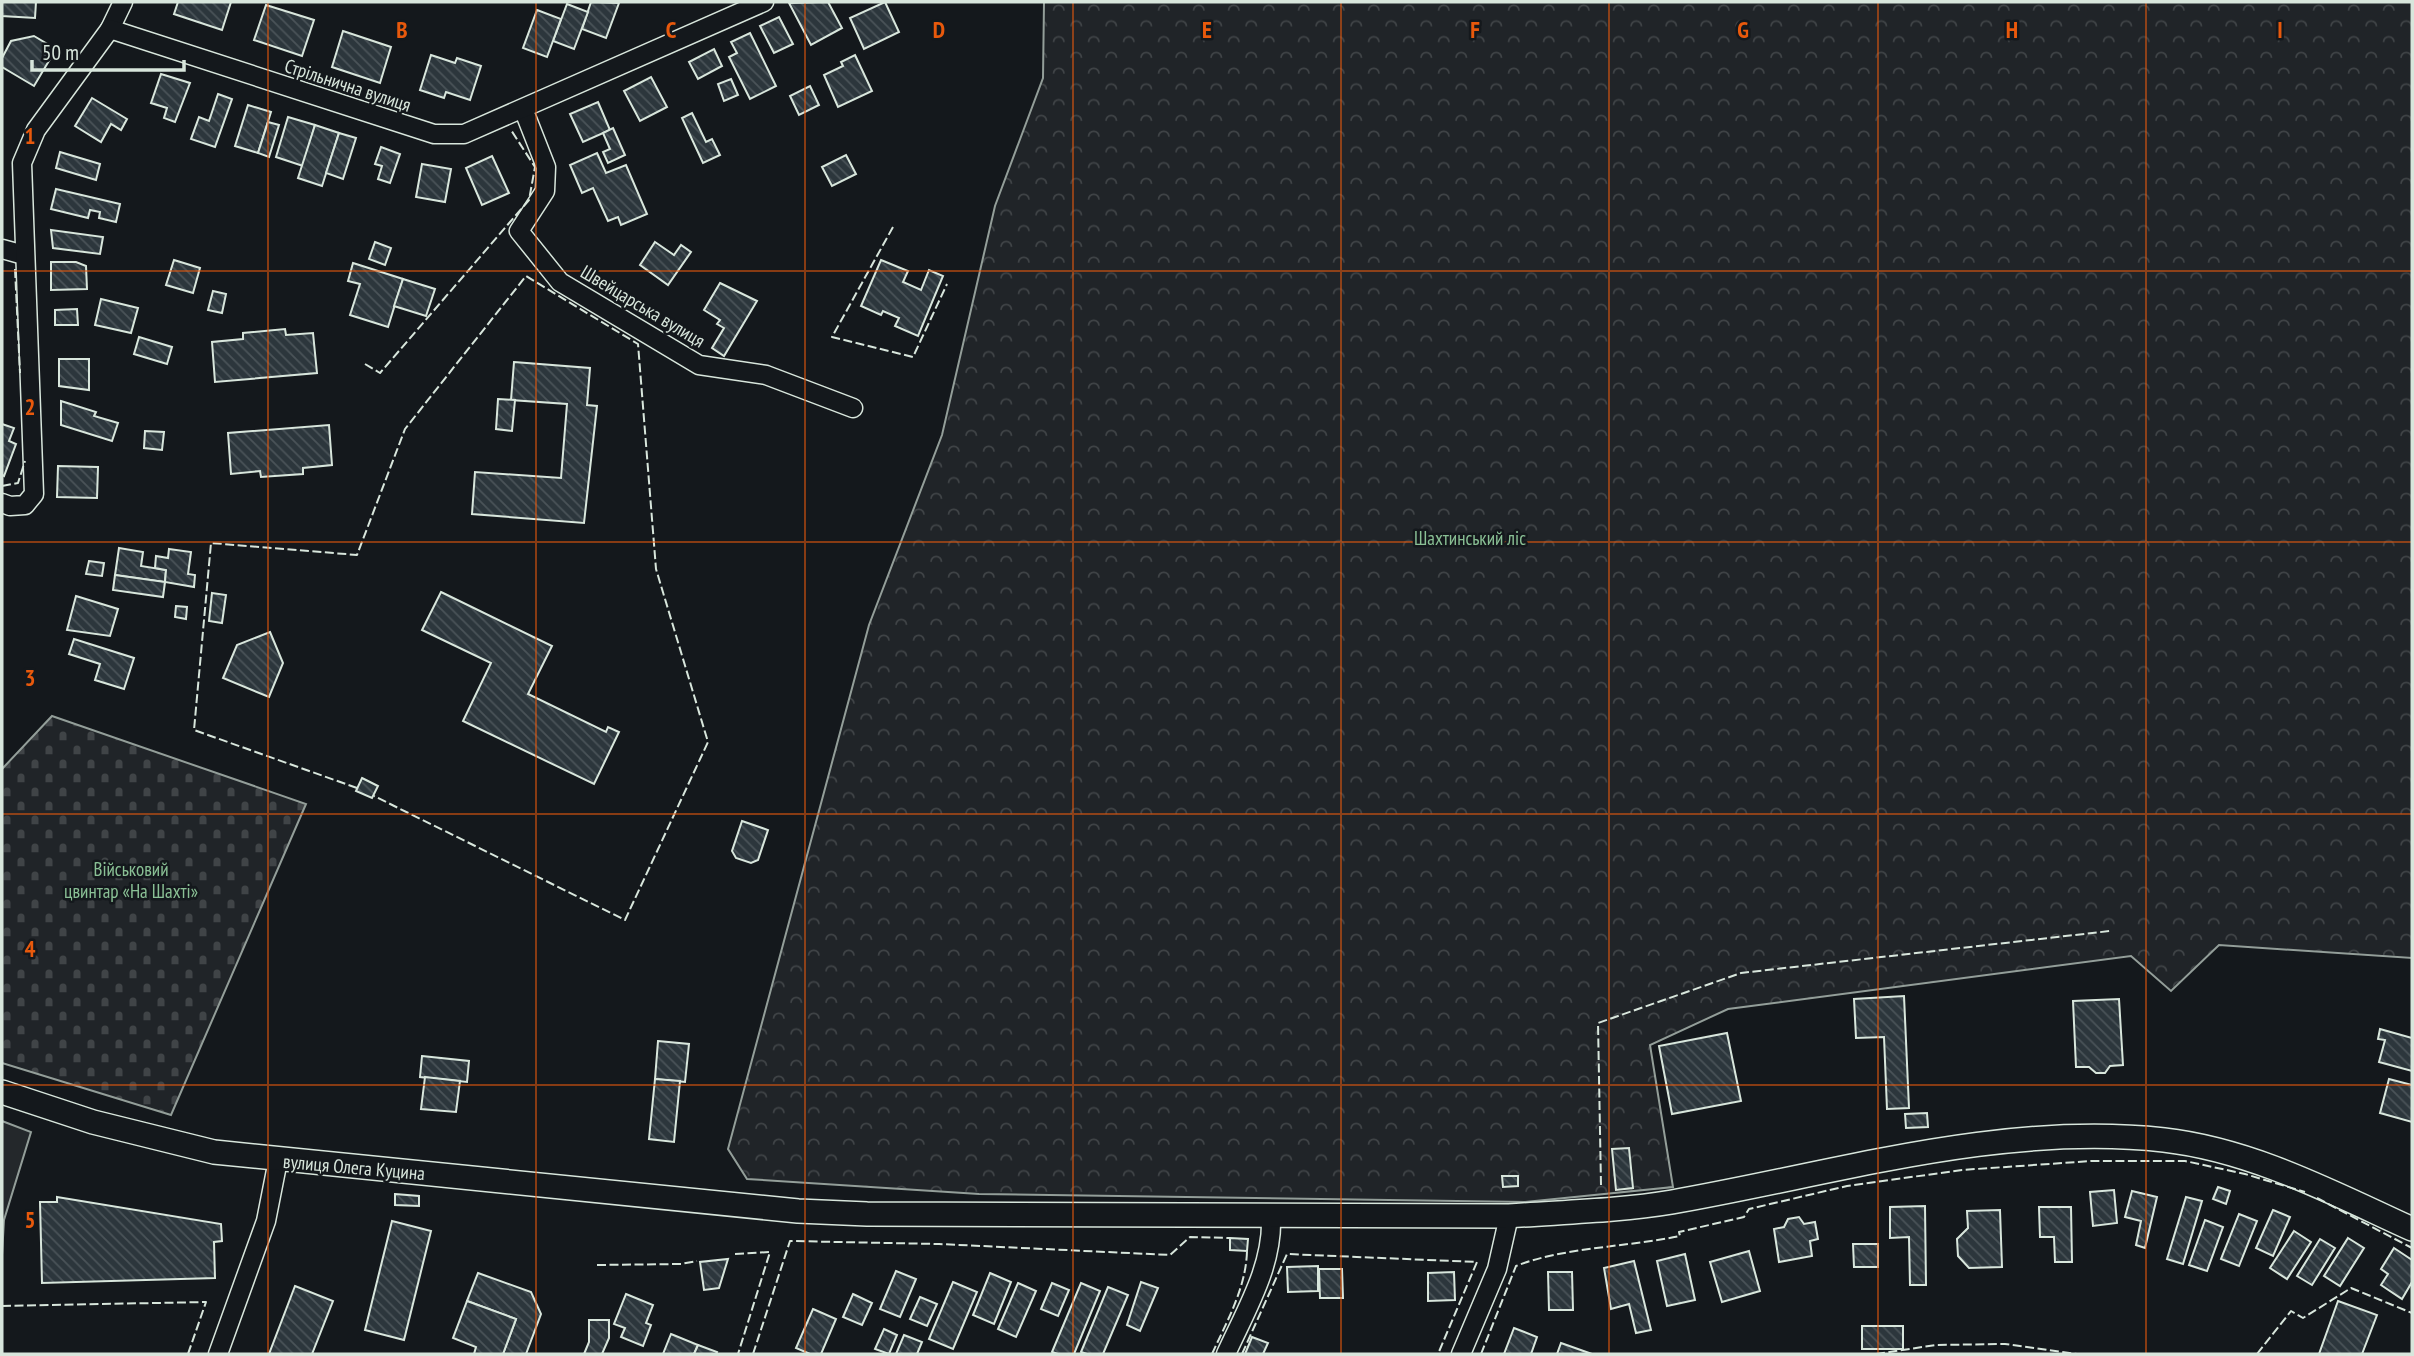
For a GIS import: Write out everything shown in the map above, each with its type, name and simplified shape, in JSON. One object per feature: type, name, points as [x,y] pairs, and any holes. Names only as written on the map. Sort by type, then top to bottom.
[{"type":"street","points":[[2,503],[26,505],[34,494],[22,163],[36,130],[110,29],[123,2]]},
{"type":"street","name":"Стрільнична вулиця","points":[[110,29],[433,134],[464,134],[524,111],[764,2]]},
{"type":"street","name":"Швейцарська вулиця","points":[[524,111],[546,167],[545,191],[519,231],[560,282],[699,365],[766,375],[853,408]]},
{"type":"street","points":[[2,248],[24,255]]},
{"type":"street","name":"вулиця Олега Куцина","points":[[2,1092],[157,1139],[214,1152],[713,1203],[856,1214],[1271,1217],[1583,1213],[1671,1202],[1950,1149],[2034,1140],[2122,1137],[2203,1147],[2242,1158],[2300,1178],[2412,1229]]},
{"type":"street","points":[[218,1354],[266,1221],[278,1160]]},
{"type":"street","points":[[1461,1354],[1497,1269],[1509,1216]]},
{"type":"street","points":[[1226,1354],[1266,1264],[1272,1243],[1271,1217]]},
{"type":"green space","name":"Шахтинський ліс","points":[[1044,2],[2412,2],[2412,958],[2219,945],[2171,991],[2131,956],[1728,1009],[1650,1045],[1673,1187],[1525,1202],[979,1194],[747,1179],[728,1149],[869,625],[942,435],[995,206],[1043,78]]},
{"type":"green space","name":"Військовий цвинтар «На Шахті»","points":[[52,716],[306,804],[171,1115],[2,1063],[2,769]]},
{"type":"shaded area","points":[[2,1121],[31,1132],[4,1220],[2,1255]]},
{"type":"building","points":[[2,2],[36,2],[35,18],[2,16]]},
{"type":"building","points":[[178,2],[231,2],[222,30],[174,14]]},
{"type":"building","points":[[591,2],[619,3],[606,38],[582,29]]},
{"type":"building","points":[[828,2],[842,28],[811,45],[789,3]]},
{"type":"building","points":[[885,2],[899,32],[864,49],[850,18]]},
{"type":"building","points":[[567,4],[588,12],[574,49],[553,41]]},
{"type":"building","points":[[266,5],[314,20],[302,56],[254,40]]},
{"type":"building","points":[[537,10],[561,19],[547,57],[523,48]]},
{"type":"building","points":[[779,17],[793,44],[774,53],[760,26]]},
{"type":"building","points":[[343,31],[391,47],[380,83],[332,67]]},
{"type":"building","points":[[750,33],[776,86],[750,99],[729,57],[737,53],[731,42]]},
{"type":"building","points":[[34,36],[56,49],[34,86],[2,67],[2,58],[11,41]]},
{"type":"building","points":[[714,49],[722,66],[698,79],[689,62]]},
{"type":"building","points":[[431,55],[455,63],[457,58],[481,66],[470,100],[446,92],[444,98],[420,90]]},
{"type":"building","points":[[855,55],[872,91],[838,107],[824,75],[843,66],[841,62]]},
{"type":"building","points":[[161,74],[190,83],[175,122],[164,118],[167,108],[151,103]]},
{"type":"building","points":[[651,77],[667,107],[640,121],[624,91]]},
{"type":"building","points":[[731,79],[738,95],[724,101],[718,84]]},
{"type":"building","points":[[810,86],[819,105],[799,115],[790,96]]},
{"type":"building","points":[[218,94],[232,99],[215,147],[191,139],[199,117],[209,121]]},
{"type":"building","points":[[92,98],[127,119],[121,130],[111,124],[101,142],[75,126]]},
{"type":"building","points":[[598,102],[610,130],[583,142],[570,114]]},
{"type":"building","points":[[248,105],[271,112],[258,153],[235,146]]},
{"type":"building","points":[[692,113],[706,142],[712,139],[720,155],[703,163],[682,118]]},
{"type":"building","points":[[288,117],[315,125],[303,166],[276,157]]},
{"type":"building","points":[[268,122],[279,125],[269,157],[258,153]]},
{"type":"building","points":[[315,125],[339,133],[322,186],[298,178]]},
{"type":"building","points":[[613,128],[625,155],[608,163],[603,152],[610,149],[603,133]]},
{"type":"building","points":[[339,133],[356,138],[343,179],[326,173]]},
{"type":"building","points":[[381,147],[400,154],[390,183],[378,179],[382,166],[375,164]]},
{"type":"building","points":[[60,152],[100,164],[96,180],[56,168]]},
{"type":"building","points":[[597,153],[606,173],[626,165],[647,214],[621,225],[618,217],[608,221],[593,188],[582,193],[570,165]]},
{"type":"building","points":[[846,155],[856,174],[832,186],[822,167]]},
{"type":"building","points":[[492,156],[509,193],[482,205],[466,168]]},
{"type":"building","points":[[422,164],[451,169],[445,202],[416,197]]},
{"type":"building","points":[[56,189],[120,204],[116,222],[99,218],[100,212],[90,210],[88,218],[51,209]]},
{"type":"building","points":[[51,230],[103,237],[100,254],[53,248]]},
{"type":"building","points":[[375,242],[391,248],[385,265],[369,259]]},
{"type":"building","points":[[655,242],[674,255],[681,245],[691,252],[668,285],[640,265]]},
{"type":"building","points":[[174,260],[200,268],[193,293],[166,285]]},
{"type":"building","points":[[881,260],[908,271],[903,282],[921,290],[929,270],[943,276],[918,336],[895,326],[899,318],[883,311],[881,315],[861,306]]},
{"type":"building","points":[[51,262],[76,262],[86,266],[87,289],[51,290]]},
{"type":"building","points":[[353,263],[403,279],[388,327],[350,315],[360,284],[348,281]]},
{"type":"building","points":[[403,279],[435,289],[426,316],[394,306]]},
{"type":"building","points":[[720,283],[757,301],[724,356],[712,348],[724,328],[717,324],[720,320],[704,310]]},
{"type":"building","points":[[213,291],[226,294],[222,313],[208,310]]},
{"type":"building","points":[[101,299],[138,308],[131,333],[95,325]]},
{"type":"building","points":[[77,309],[78,325],[55,325],[55,310]]},
{"type":"building","points":[[285,329],[286,335],[313,333],[317,373],[215,382],[212,342],[243,339],[243,333]]},
{"type":"building","points":[[139,337],[172,347],[167,364],[134,354]]},
{"type":"building","points":[[59,359],[89,359],[89,390],[59,386]]},
{"type":"building","points":[[514,362],[590,368],[587,405],[597,406],[584,523],[472,514],[475,472],[561,478],[567,404],[511,400]]},
{"type":"building","points":[[498,399],[515,400],[512,431],[496,429]]},
{"type":"building","points":[[61,401],[96,412],[94,416],[118,423],[112,441],[61,425]]},
{"type":"building","points":[[2,424],[14,428],[9,441],[16,444],[4,476],[2,475]]},
{"type":"building","points":[[329,425],[332,465],[303,468],[303,474],[261,477],[260,471],[231,474],[228,433]]},
{"type":"building","points":[[145,431],[164,432],[162,450],[144,448]]},
{"type":"building","points":[[58,466],[98,467],[97,498],[57,497]]},
{"type":"building","points":[[119,548],[143,552],[141,566],[166,570],[165,582],[115,575]]},
{"type":"building","points":[[169,549],[191,552],[188,574],[195,575],[194,587],[165,582],[166,570],[155,568],[156,556],[168,558]]},
{"type":"building","points":[[89,561],[104,563],[102,576],[86,574]]},
{"type":"building","points":[[115,575],[165,582],[163,597],[113,590]]},
{"type":"building","points":[[441,592],[552,646],[528,694],[606,732],[608,727],[619,732],[594,784],[463,721],[491,663],[422,630]]},
{"type":"building","points":[[212,593],[226,595],[222,623],[209,621]]},
{"type":"building","points":[[76,596],[118,609],[110,636],[67,630]]},
{"type":"building","points":[[176,606],[187,607],[186,619],[175,617]]},
{"type":"building","points":[[270,632],[283,663],[269,697],[223,678],[237,645]]},
{"type":"building","points":[[74,639],[134,658],[124,689],[95,680],[100,664],[69,654]]},
{"type":"building","points":[[362,778],[378,786],[372,798],[356,791]]},
{"type":"building","points":[[742,821],[768,830],[758,860],[751,863],[736,858],[732,851]]},
{"type":"building","points":[[1904,996],[1909,1108],[1887,1109],[1884,1037],[1856,1038],[1854,999]]},
{"type":"building","points":[[2119,999],[2123,1065],[2110,1066],[2105,1073],[2096,1073],[2089,1067],[2076,1067],[2073,1001]]},
{"type":"building","points":[[2380,1029],[2412,1038],[2412,1071],[2379,1062],[2385,1040],[2378,1039]]},
{"type":"building","points":[[1727,1033],[1741,1101],[1672,1114],[1659,1046]]},
{"type":"building","points":[[658,1041],[689,1044],[685,1082],[655,1079]]},
{"type":"building","points":[[422,1056],[469,1061],[467,1082],[420,1077]]},
{"type":"building","points":[[425,1077],[460,1081],[456,1112],[421,1109]]},
{"type":"building","points":[[655,1079],[680,1081],[674,1142],[649,1139]]},
{"type":"building","points":[[2389,1079],[2412,1085],[2412,1122],[2380,1113]]},
{"type":"building","points":[[1927,1113],[1928,1127],[1906,1128],[1905,1114]]},
{"type":"building","points":[[1629,1148],[1633,1188],[1616,1190],[1612,1149]]},
{"type":"building","points":[[1502,1176],[1518,1176],[1518,1186],[1503,1187]]},
{"type":"building","points":[[2218,1187],[2230,1191],[2226,1204],[2213,1199]]},
{"type":"building","points":[[2114,1190],[2117,1223],[2093,1226],[2090,1192]]},
{"type":"building","points":[[2132,1191],[2157,1197],[2145,1248],[2136,1245],[2141,1221],[2125,1217]]},
{"type":"building","points":[[395,1194],[419,1196],[419,1206],[395,1205]]},
{"type":"building","points":[[57,1197],[221,1224],[222,1241],[214,1242],[215,1278],[42,1283],[40,1202],[57,1202]]},
{"type":"building","points":[[2186,1197],[2202,1201],[2183,1264],[2167,1259]]},
{"type":"building","points":[[1925,1206],[1926,1285],[1910,1285],[1909,1237],[1890,1238],[1890,1207]]},
{"type":"building","points":[[2039,1207],[2071,1207],[2072,1262],[2055,1262],[2054,1237],[2040,1237]]},
{"type":"building","points":[[2000,1210],[2002,1267],[1969,1268],[1958,1256],[1957,1239],[1968,1228],[1967,1211]]},
{"type":"building","points":[[2273,1210],[2290,1217],[2273,1256],[2256,1248]]},
{"type":"building","points":[[2239,1214],[2257,1221],[2239,1266],[2221,1259]]},
{"type":"building","points":[[1799,1217],[1804,1224],[1815,1222],[1818,1239],[1810,1241],[1812,1256],[1779,1262],[1774,1229],[1784,1227],[1788,1219]]},
{"type":"building","points":[[2205,1220],[2223,1227],[2207,1271],[2189,1265]]},
{"type":"building","points":[[392,1221],[431,1231],[404,1340],[365,1330]]},
{"type":"building","points":[[2294,1231],[2311,1242],[2287,1279],[2270,1268]]},
{"type":"building","points":[[1230,1238],[1248,1239],[1247,1251],[1230,1250]]},
{"type":"building","points":[[2348,1238],[2364,1248],[2340,1286],[2324,1276]]},
{"type":"building","points":[[2320,1239],[2335,1248],[2312,1285],[2297,1276]]},
{"type":"building","points":[[1853,1244],[1878,1244],[1878,1267],[1854,1267]]},
{"type":"building","points":[[2394,1248],[2412,1260],[2412,1282],[2402,1299],[2381,1285],[2388,1274],[2381,1269]]},
{"type":"building","points":[[1749,1251],[1760,1291],[1722,1302],[1710,1262]]},
{"type":"building","points":[[1685,1254],[1695,1300],[1667,1306],[1657,1261]]},
{"type":"building","points":[[728,1259],[719,1288],[704,1290],[700,1262]]},
{"type":"building","points":[[1634,1261],[1651,1330],[1636,1333],[1629,1304],[1611,1309],[1604,1268]]},
{"type":"building","points":[[1318,1266],[1318,1291],[1288,1292],[1287,1267]]},
{"type":"building","points":[[1319,1269],[1342,1269],[1343,1298],[1320,1298]]},
{"type":"building","points":[[896,1271],[916,1279],[900,1317],[880,1309]]},
{"type":"building","points":[[1454,1272],[1455,1300],[1428,1301],[1428,1273]]},
{"type":"building","points":[[1548,1272],[1572,1272],[1573,1310],[1549,1310]]},
{"type":"building","points":[[478,1273],[531,1292],[541,1314],[526,1354],[503,1354],[516,1319],[467,1301]]},
{"type":"building","points":[[990,1273],[1011,1282],[994,1324],[973,1315]]},
{"type":"building","points":[[953,1282],[977,1292],[953,1349],[929,1339]]},
{"type":"building","points":[[1141,1282],[1158,1288],[1140,1331],[1127,1325]]},
{"type":"building","points":[[1018,1283],[1036,1291],[1016,1337],[998,1329]]},
{"type":"building","points":[[1052,1283],[1069,1290],[1058,1316],[1041,1309]]},
{"type":"building","points":[[1081,1283],[1100,1291],[1074,1354],[1052,1352]]},
{"type":"building","points":[[295,1286],[333,1301],[312,1354],[269,1354]]},
{"type":"building","points":[[1108,1287],[1128,1295],[1103,1354],[1081,1352]]},
{"type":"building","points":[[626,1294],[653,1305],[646,1323],[651,1325],[643,1346],[621,1337],[625,1328],[614,1324]]},
{"type":"building","points":[[853,1294],[872,1303],[862,1325],[843,1317]]},
{"type":"building","points":[[920,1297],[937,1304],[927,1326],[910,1319]]},
{"type":"building","points":[[467,1301],[516,1319],[503,1354],[474,1354],[476,1347],[453,1338]]},
{"type":"building","points":[[2338,1301],[2377,1315],[2362,1354],[2319,1354]]},
{"type":"building","points":[[813,1309],[836,1319],[821,1354],[810,1354],[796,1348]]},
{"type":"building","points":[[589,1320],[609,1320],[609,1338],[602,1354],[584,1354],[589,1342]]},
{"type":"building","points":[[1862,1326],[1903,1326],[1903,1349],[1862,1349]]},
{"type":"building","points":[[1514,1328],[1537,1337],[1531,1354],[1504,1354]]},
{"type":"building","points":[[884,1329],[897,1335],[889,1354],[875,1349]]},
{"type":"building","points":[[671,1334],[698,1345],[694,1354],[663,1354]]},
{"type":"building","points":[[904,1335],[922,1342],[917,1354],[896,1354]]},
{"type":"building","points":[[1252,1337],[1268,1343],[1263,1354],[1245,1354]]},
{"type":"building","points":[[1561,1343],[1592,1354],[1557,1354]]},
{"type":"building","points":[[698,1345],[717,1352],[694,1354]]},
{"type":"fence","points":[[365,364],[380,373],[529,200],[535,167],[511,130]]},
{"type":"fence","points":[[893,227],[832,337],[913,357],[947,284]]},
{"type":"fence","points":[[15,269],[20,373]]},
{"type":"fence","points":[[357,788],[194,730],[211,543],[357,555],[405,429],[526,276],[638,344],[656,569],[708,742],[625,920],[374,796]]},
{"type":"fence","points":[[2,486],[18,483],[25,461]]},
{"type":"fence","points":[[1601,1185],[1598,1023],[1741,973],[2110,931]]},
{"type":"fence","points":[[1481,1354],[1516,1266],[1575,1251],[1680,1236],[1679,1232],[1744,1217],[1749,1209],[1847,1186],[1962,1170],[2091,1161],[2185,1161],[2245,1174],[2305,1192]]},
{"type":"fence","points":[[2317,1198],[2412,1248]]},
{"type":"fence","points":[[753,1354],[790,1241],[939,1244],[1170,1255],[1190,1237],[1230,1238]]},
{"type":"fence","points":[[1212,1354],[1239,1291],[1247,1251]]},
{"type":"fence","points":[[735,1254],[770,1252],[738,1354]]},
{"type":"fence","points":[[1242,1354],[1287,1254],[1477,1262],[1438,1354]]},
{"type":"fence","points":[[597,1265],[681,1264],[697,1261]]},
{"type":"fence","points":[[2257,1354],[2291,1311],[2303,1318],[2351,1288],[2412,1313]]},
{"type":"fence","points":[[2,1306],[206,1302],[188,1354]]},
{"type":"fence","points":[[1876,1354],[1936,1345],[2005,1344],[2077,1354]]}]
